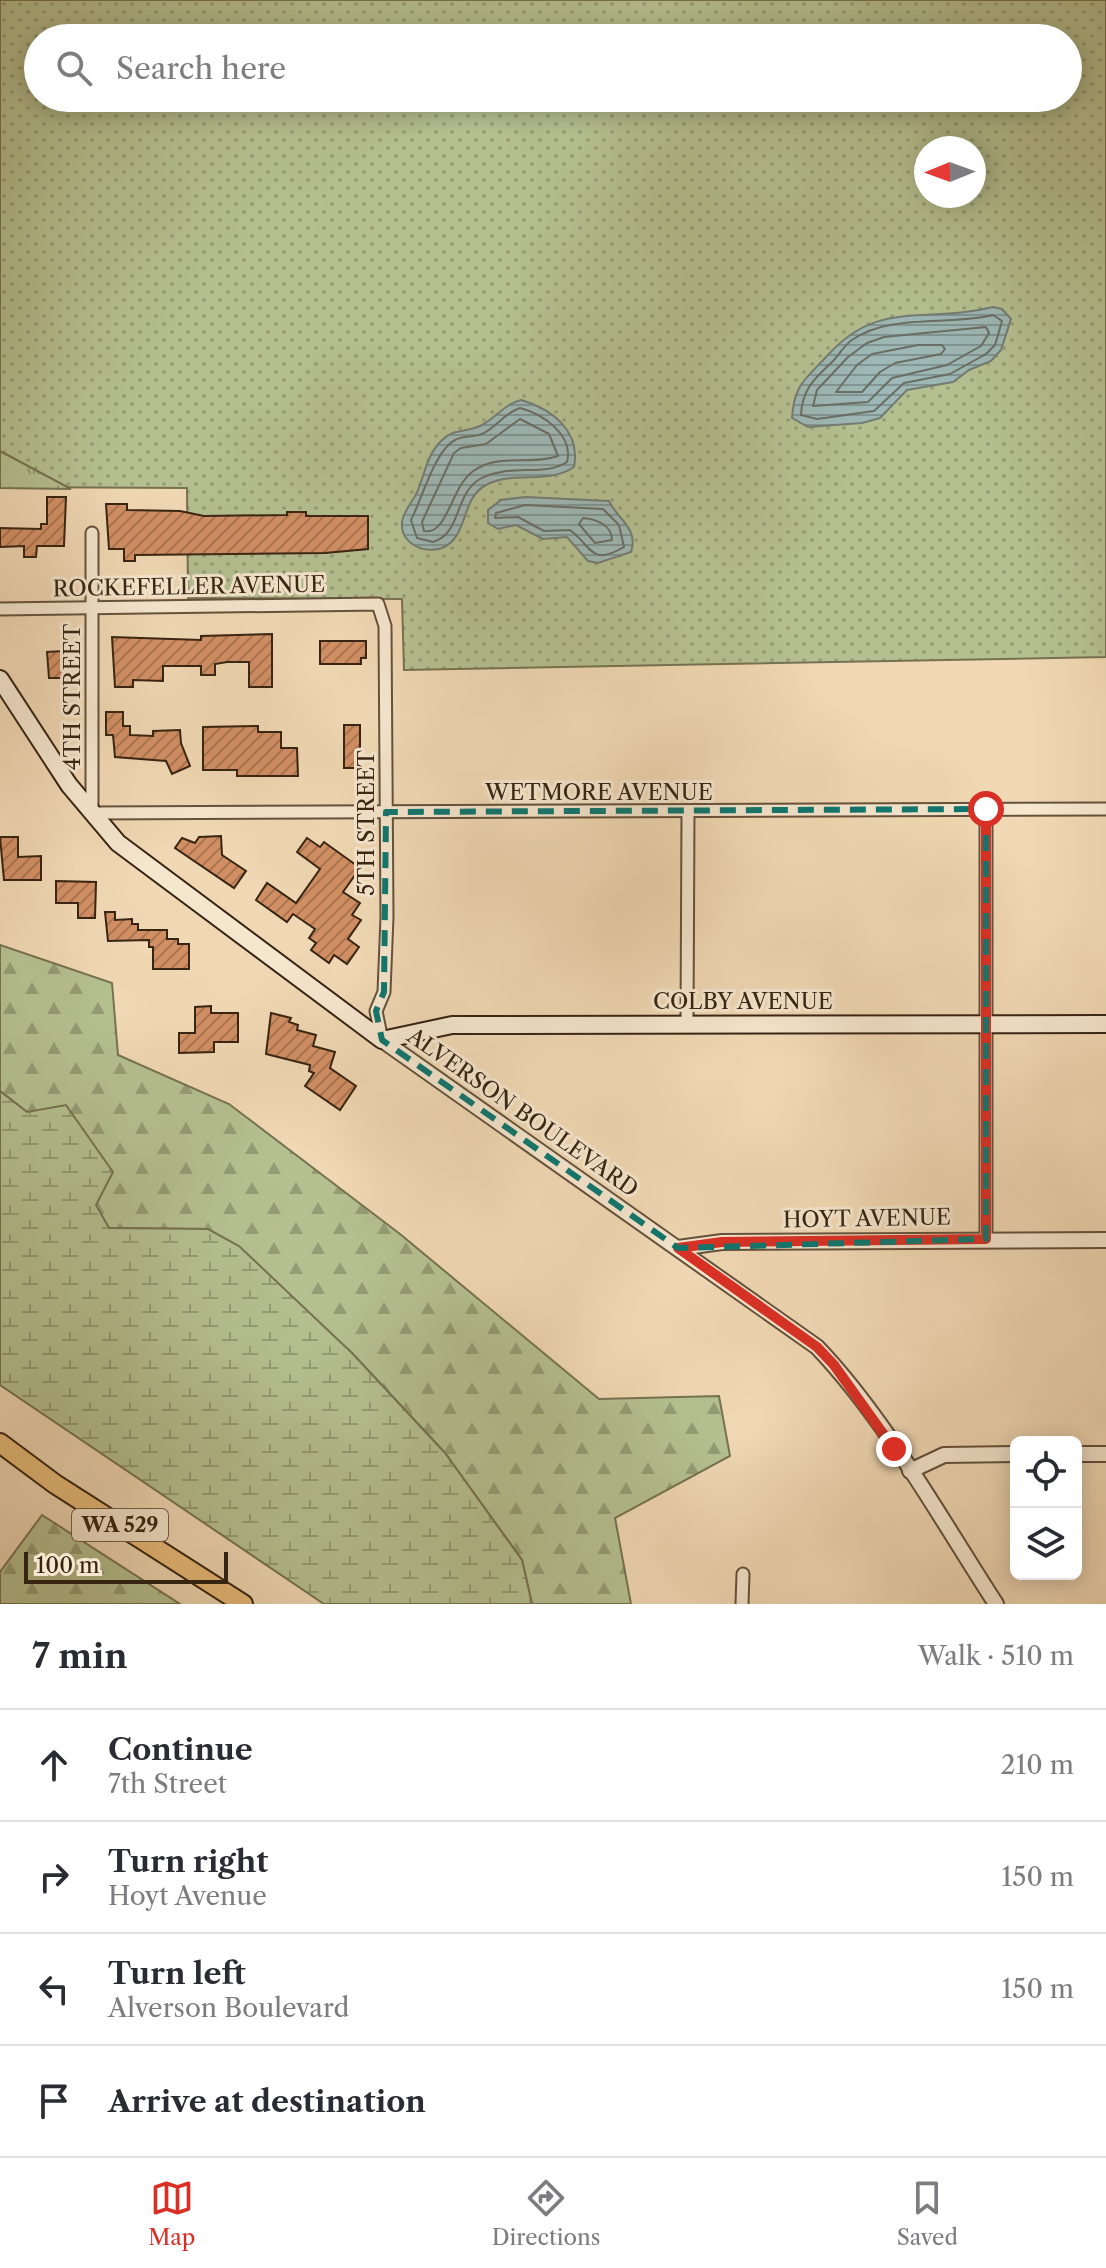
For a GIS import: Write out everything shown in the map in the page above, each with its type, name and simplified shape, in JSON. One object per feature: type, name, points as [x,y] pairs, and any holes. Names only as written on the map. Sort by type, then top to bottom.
[{"type":"main road","name":"ALVERSON BOULEVARD","points":[[0,679],[69,785],[144,865],[382,1040]]},
{"type":"main road","name":"COLBY AVENUE","points":[[382,1040],[452,1025],[1106,1024]]},
{"type":"main road","name":"WA 529","points":[[0,1443],[55,1484],[243,1604]]},
{"type":"street","name":"4TH STREET","points":[[92,533],[92,813]]},
{"type":"street","name":"ROCKEFELLER AVENUE","points":[[0,609],[378,604]]},
{"type":"street","name":"5TH STREET","points":[[378,604],[385,626],[384,992],[376,1011],[382,1040]]},
{"type":"street","points":[[986,809],[986,1239]]},
{"type":"street","name":"WETMORE AVENUE","points":[[92,813],[1106,809]]},
{"type":"street","points":[[687,1023],[688,812]]},
{"type":"street","name":"ALVERSON BOULEVARD","points":[[382,1040],[817,1347],[834,1365],[910,1471],[996,1604]]},
{"type":"street","name":"HOYT AVENUE","points":[[678,1248],[722,1242],[1106,1240]]},
{"type":"street","points":[[910,1471],[944,1455],[1010,1454]]},
{"type":"street","points":[[1082,1454],[1106,1454]]},
{"type":"street","points":[[742,1604],[743,1574]]},
{"type":"highlighted area","points":[[986,809],[986,1239],[678,1248],[382,1040],[376,1011],[384,992],[386,812]]},
{"type":"green space","points":[[0,0],[1106,0],[1106,657],[404,670],[402,599],[188,598],[187,488],[0,487]]},
{"type":"green space","points":[[0,451],[71,489],[0,488]]},
{"type":"green space","points":[[0,945],[112,983],[118,1055],[229,1104],[400,1234],[599,1399],[719,1396],[730,1456],[615,1518],[631,1604],[532,1604],[522,1560],[445,1453],[352,1353],[208,1229],[109,1228],[27,1112],[0,1091]]},
{"type":"green space","points":[[0,1091],[27,1112],[66,1105],[113,1172],[96,1205],[109,1228],[208,1229],[239,1246],[352,1353],[445,1453],[522,1560],[532,1604],[324,1604],[0,1385]]},
{"type":"green space","points":[[42,1515],[180,1604],[0,1604],[0,1572]]},
{"type":"water","points":[[993,307],[1002,309],[1011,319],[1001,350],[991,361],[969,370],[953,382],[907,390],[880,418],[862,423],[808,427],[792,418],[795,397],[807,377],[846,338],[865,326],[904,316],[969,312]]},
{"type":"water","points":[[521,400],[543,409],[562,423],[573,443],[574,467],[553,475],[508,478],[486,485],[472,499],[451,543],[435,550],[413,544],[403,533],[403,518],[436,446],[450,434],[480,426]]},
{"type":"water","points":[[525,497],[609,501],[630,530],[631,552],[598,563],[588,561],[567,537],[543,539],[516,525],[498,529],[488,523],[488,510],[501,500]]},
{"type":"building","points":[[47,497],[66,497],[64,546],[37,546],[36,557],[24,557],[24,546],[0,547],[0,528],[41,529],[41,524],[47,524]]},
{"type":"building","points":[[106,504],[127,504],[127,510],[180,511],[204,516],[306,512],[306,516],[368,516],[368,549],[325,553],[135,555],[135,561],[124,561],[124,549],[109,549]]},
{"type":"building","points":[[272,634],[272,687],[249,687],[249,662],[227,662],[215,664],[215,675],[201,675],[201,666],[163,666],[163,681],[133,680],[133,687],[115,687],[112,637],[201,640],[201,636]]},
{"type":"building","points":[[320,641],[366,641],[366,658],[361,658],[361,664],[320,664]]},
{"type":"building","points":[[63,651],[64,678],[49,678],[47,652]]},
{"type":"building","points":[[106,712],[123,712],[123,726],[130,726],[130,735],[153,736],[153,731],[180,730],[181,743],[190,766],[172,774],[166,761],[115,757],[113,735],[106,735]]},
{"type":"building","points":[[344,725],[360,725],[360,768],[344,768]]},
{"type":"building","points":[[258,726],[258,732],[281,732],[281,748],[297,748],[298,776],[237,776],[237,770],[203,770],[203,727]]},
{"type":"building","points":[[221,836],[222,855],[246,871],[234,888],[175,848],[182,838],[195,843],[199,837]]},
{"type":"building","points":[[0,837],[18,837],[18,857],[41,856],[41,880],[4,880]]},
{"type":"building","points":[[307,838],[320,847],[324,842],[360,868],[343,892],[360,903],[352,915],[361,920],[348,939],[359,947],[347,964],[334,955],[329,963],[311,950],[316,943],[309,938],[315,929],[293,914],[287,922],[256,900],[267,883],[296,903],[320,869],[297,852]]},
{"type":"building","points":[[56,881],[96,882],[95,918],[78,918],[78,903],[56,903]]},
{"type":"building","points":[[105,912],[115,912],[115,920],[132,919],[132,924],[138,924],[138,930],[167,930],[167,939],[178,939],[178,944],[189,944],[189,969],[153,969],[153,947],[149,947],[149,940],[108,941]]},
{"type":"building","points":[[211,1006],[211,1013],[238,1013],[238,1042],[214,1042],[214,1052],[179,1053],[179,1033],[195,1033],[195,1007]]},
{"type":"building","points":[[271,1013],[291,1018],[289,1022],[298,1025],[297,1030],[316,1035],[313,1046],[335,1052],[330,1068],[356,1086],[340,1110],[305,1086],[314,1073],[309,1071],[310,1065],[266,1054]]},
{"type":"route","points":[[894,1449],[834,1365],[817,1347],[678,1248],[722,1242],[986,1239],[986,809]]}]
